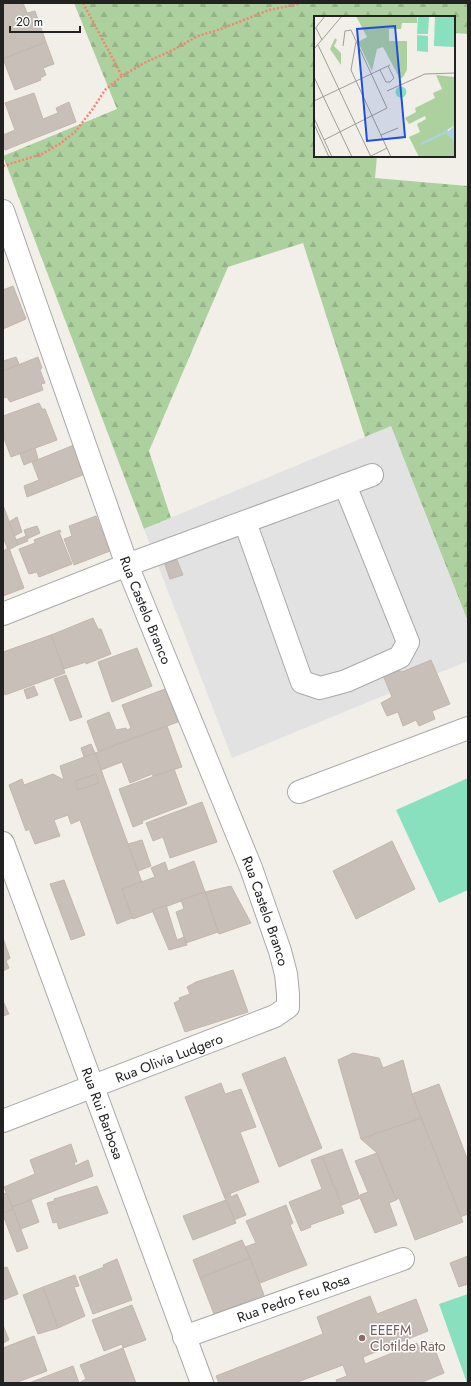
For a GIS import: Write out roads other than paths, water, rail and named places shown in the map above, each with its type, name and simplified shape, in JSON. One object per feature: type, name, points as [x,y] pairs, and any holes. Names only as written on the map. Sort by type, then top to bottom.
[{"type":"street","name":"Rua Castelo Branco","points":[[3,211],[127,565],[251,868],[286,974],[288,1007]]},
{"type":"street","points":[[3,614],[127,565],[372,475]]},
{"type":"street","points":[[245,522],[302,682],[320,688],[346,681],[400,657],[408,642],[345,485]]},
{"type":"street","points":[[300,792],[468,728]]},
{"type":"street","name":"Rua Rui Barbosa","points":[[3,844],[202,1383]]},
{"type":"street","name":"Rua Olivia Ludgero","points":[[3,1121],[260,1023],[281,1013],[288,1007]]},
{"type":"street","name":"Rua Pedro Feu Rosa","points":[[184,1337],[403,1259]]},
{"type":"place","name":"EEEFM Clotilde Rato","points":[[362,1338]]}]
